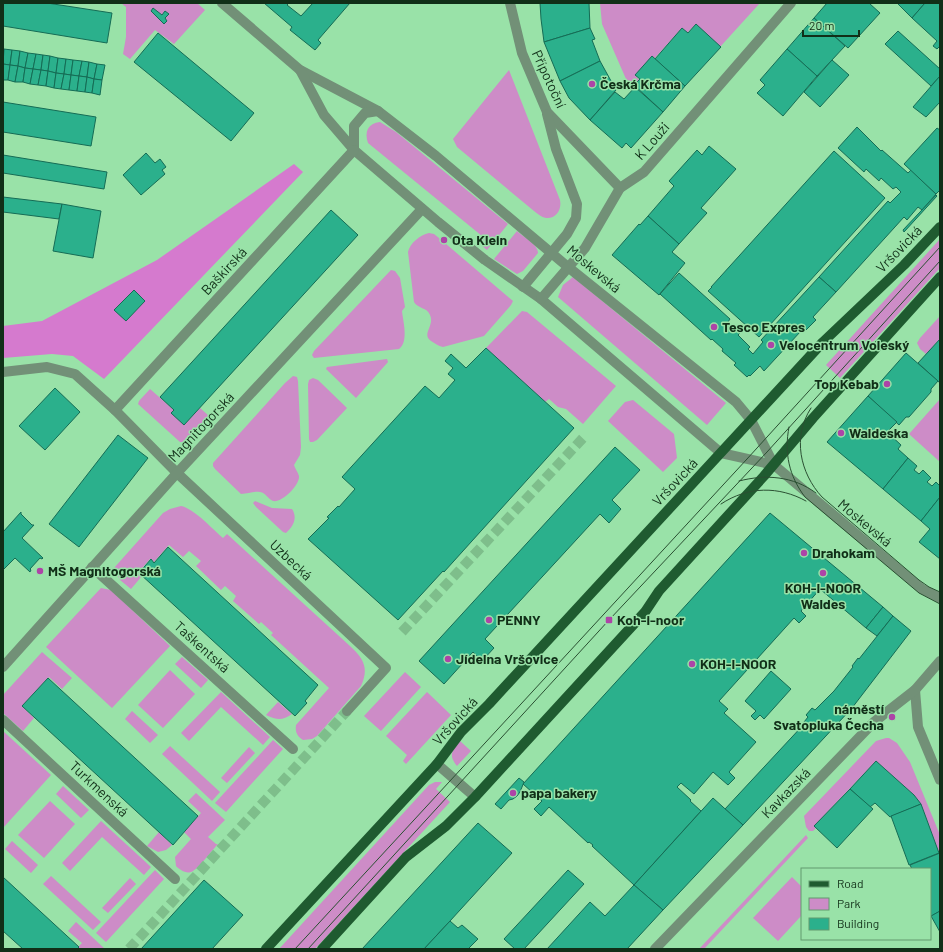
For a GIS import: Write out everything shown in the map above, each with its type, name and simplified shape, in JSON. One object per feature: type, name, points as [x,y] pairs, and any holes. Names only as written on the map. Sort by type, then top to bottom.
[{"type":"main road","name":"Vršovická","points":[[266,949],[437,764],[466,727],[489,704],[823,342],[904,265],[940,227]]},
{"type":"main road","points":[[322,949],[406,857],[446,826],[475,796],[645,612],[659,591],[774,465],[813,418],[940,277]]},
{"type":"street","name":"Moskevská","points":[[222,3],[300,70],[378,111],[436,156],[568,267],[736,402],[751,420],[774,465],[922,589],[940,598]]},
{"type":"street","name":"Přípotoční","points":[[510,3],[522,53],[547,112],[620,188]]},
{"type":"street","name":"K Louži","points":[[541,299],[585,248],[620,188],[644,172],[791,3]]},
{"type":"street","name":"Moskevská","points":[[300,70],[324,115],[354,150],[422,209],[485,260],[541,299],[721,453],[774,465]]},
{"type":"street","points":[[354,150],[354,126],[365,113],[378,111]]},
{"type":"street","points":[[523,287],[567,234],[576,218],[577,204],[556,149],[547,112]]},
{"type":"street","name":"Baškirská","points":[[115,410],[354,150]]},
{"type":"street","name":"Magnitogorská","points":[[3,667],[177,473],[422,209]]},
{"type":"street","points":[[3,372],[48,367],[75,374],[115,410],[177,473]]},
{"type":"street","name":"Uzbecká","points":[[177,473],[386,668],[347,711]]},
{"type":"street","name":"Taškentská","points":[[92,567],[293,749]]},
{"type":"street","name":"Kavkazská","points":[[655,949],[874,722],[915,690],[940,661]]},
{"type":"street","points":[[915,690],[918,727],[940,780]]},
{"type":"street","name":"Turkmenská","points":[[3,720],[176,879]]},
{"type":"street","name":"Vršovická","points":[[437,764],[475,796]]},
{"type":"green space","points":[[121,3],[197,3],[205,10],[174,44],[155,30],[130,59],[123,54],[126,37],[126,7]]},
{"type":"green space","points":[[600,3],[760,3],[720,47],[695,25],[687,33],[682,28],[654,59],[652,57],[636,76],[639,80],[634,85],[626,79],[602,24]]},
{"type":"green space","points":[[509,70],[560,200],[558,213],[550,218],[543,217],[534,211],[457,147],[453,139]]},
{"type":"green space","points":[[380,122],[396,132],[508,224],[487,250],[480,244],[482,236],[368,143],[366,135],[368,129],[372,124]]},
{"type":"green space","points":[[517,231],[536,247],[538,253],[523,271],[517,274],[494,259]]},
{"type":"green space","points":[[429,233],[434,234],[439,238],[513,301],[484,336],[443,347],[428,338],[427,336],[431,319],[429,312],[414,302],[408,252],[416,240]]},
{"type":"green space","points":[[940,239],[940,268],[840,378],[826,365]]},
{"type":"green space","points":[[391,270],[395,271],[400,278],[405,307],[402,311],[405,337],[402,346],[399,349],[314,358],[312,355],[314,351]]},
{"type":"green space","points":[[573,277],[726,403],[707,425],[558,297],[563,285]]},
{"type":"green space","points":[[522,311],[527,312],[616,386],[583,424],[566,409],[558,407],[549,399],[545,402],[486,348]]},
{"type":"green space","points":[[940,316],[940,339],[926,354],[920,349],[917,343]]},
{"type":"green space","points":[[387,359],[388,362],[356,398],[326,369],[327,367]]},
{"type":"green space","points":[[293,376],[297,377],[298,381],[301,447],[300,455],[294,465],[299,476],[299,480],[290,493],[277,501],[271,500],[260,492],[241,494],[215,469],[213,463]]},
{"type":"green space","points":[[313,378],[318,380],[347,408],[317,440],[310,442],[308,384],[309,380]]},
{"type":"green space","points":[[150,389],[174,410],[184,425],[200,408],[209,416],[185,442],[180,442],[138,404]]},
{"type":"green space","points":[[940,399],[940,462],[909,434]]},
{"type":"green space","points":[[633,400],[674,434],[677,458],[663,472],[608,421],[625,402]]},
{"type":"green space","points":[[255,501],[272,508],[292,509],[295,519],[291,528],[286,533],[283,532],[256,507],[253,503]]},
{"type":"green space","points":[[181,506],[198,515],[223,538],[227,534],[350,646],[362,660],[365,674],[361,686],[317,736],[312,739],[303,740],[296,732],[296,725],[329,688],[271,635],[273,633],[261,622],[259,624],[233,601],[236,596],[225,586],[221,590],[196,566],[201,561],[189,551],[183,557],[169,545],[154,562],[150,559],[138,573],[142,576],[131,589],[120,580],[114,568],[163,513]]},
{"type":"green space","points":[[101,588],[111,590],[170,646],[112,708],[46,647]]},
{"type":"green space","points":[[42,652],[72,678],[62,689],[49,677],[22,706],[34,718],[23,731],[3,713],[3,695]]},
{"type":"green space","points":[[182,657],[208,680],[201,688],[175,664]]},
{"type":"green space","points":[[170,670],[195,694],[163,728],[138,705]]},
{"type":"green space","points":[[405,672],[421,687],[381,731],[364,716]]},
{"type":"green space","points":[[221,692],[270,737],[263,745],[221,707],[189,741],[181,733]]},
{"type":"green space","points":[[427,692],[451,715],[406,764],[403,761],[407,755],[386,736]]},
{"type":"green space","points":[[278,702],[292,714],[285,718],[279,719],[266,715]]},
{"type":"green space","points":[[132,711],[158,735],[150,743],[125,719]]},
{"type":"green space","points":[[3,731],[51,775],[3,828]]},
{"type":"green space","points":[[889,738],[897,743],[910,762],[940,835],[939,853],[921,804],[876,761],[814,826],[816,828],[813,831],[809,831],[806,827],[804,816],[876,741]]},
{"type":"green space","points":[[273,740],[283,749],[226,812],[215,803]]},
{"type":"green space","points":[[460,741],[471,751],[457,766],[454,762],[452,753]]},
{"type":"green space","points":[[170,746],[220,792],[212,801],[162,754]]},
{"type":"green space","points":[[249,747],[255,753],[227,783],[221,778]]},
{"type":"green space","points":[[435,782],[442,782],[436,789],[450,802],[315,949],[279,949],[429,785]]},
{"type":"green space","points":[[63,786],[89,810],[81,818],[56,794]]},
{"type":"green space","points":[[196,793],[225,820],[208,837],[218,844],[196,869],[191,872],[186,872],[176,866],[175,857],[191,839],[184,832],[201,813],[188,801]]},
{"type":"green space","points":[[50,801],[75,824],[44,858],[18,835]]},
{"type":"green space","points":[[101,821],[151,867],[144,875],[102,837],[70,871],[62,863]]},
{"type":"green space","points":[[159,832],[172,845],[166,850],[158,852],[147,846]]},
{"type":"green space","points":[[806,835],[808,838],[704,949],[699,949]]},
{"type":"green space","points":[[12,841],[38,865],[31,873],[5,849]]},
{"type":"green space","points":[[155,870],[164,879],[106,942],[96,933]]},
{"type":"green space","points":[[51,876],[101,922],[93,930],[43,884]]},
{"type":"green space","points":[[792,877],[801,886],[801,916],[778,941],[753,918]]},
{"type":"green space","points":[[130,878],[136,884],[108,913],[102,908]]},
{"type":"green space","points":[[76,922],[105,949],[76,949],[82,943],[68,931]]},
{"type":"shaded area","points":[[294,164],[303,172],[104,379],[73,356],[52,354],[3,358],[3,326],[42,321],[157,260]],"holes":[[[134,290],[145,301],[126,321],[115,310]]]},
{"type":"building","points":[[3,3],[47,3],[112,13],[107,43],[3,26]]},
{"type":"building","points":[[264,3],[289,3],[287,5],[301,16],[313,3],[350,3],[318,40],[321,43],[315,50],[290,30],[292,27]]},
{"type":"building","points":[[540,3],[589,3],[590,28],[544,42]]},
{"type":"building","points":[[827,3],[869,3],[880,13],[848,48],[814,18]]},
{"type":"building","points":[[897,3],[925,3],[912,18]]},
{"type":"building","points":[[925,3],[940,3],[940,46],[937,49],[933,46],[937,41],[912,18]]},
{"type":"building","points":[[153,8],[162,15],[165,11],[169,14],[165,18],[167,21],[164,24],[151,11]]},
{"type":"building","points":[[814,18],[845,46],[817,76],[787,49]]},
{"type":"building","points":[[696,24],[721,47],[685,86],[655,59],[682,28],[688,33]]},
{"type":"building","points":[[590,28],[595,39],[592,40],[600,61],[560,81],[544,42]]},
{"type":"building","points":[[898,31],[940,69],[940,76],[931,86],[885,44]]},
{"type":"building","points":[[158,33],[254,113],[231,141],[134,62]]},
{"type":"building","points":[[4,49],[12,50],[10,65],[3,64]]},
{"type":"building","points":[[787,49],[817,76],[783,116],[757,93],[765,85],[760,80]]},
{"type":"building","points":[[12,50],[20,51],[18,66],[10,65]]},
{"type":"building","points":[[20,51],[28,53],[25,68],[18,66]]},
{"type":"building","points":[[28,53],[36,54],[33,69],[25,68]]},
{"type":"building","points":[[36,54],[43,55],[41,70],[33,69]]},
{"type":"building","points":[[43,55],[50,56],[48,71],[41,70]]},
{"type":"building","points":[[50,56],[58,58],[56,73],[48,71]]},
{"type":"building","points":[[652,56],[685,86],[663,112],[634,85],[640,79],[635,75]]},
{"type":"building","points":[[58,58],[66,59],[64,74],[56,73]]},
{"type":"building","points":[[66,59],[73,60],[71,75],[64,74]]},
{"type":"building","points":[[73,60],[82,61],[79,76],[71,75]]},
{"type":"building","points":[[832,60],[849,75],[820,107],[804,92]]},
{"type":"building","points":[[82,61],[89,62],[87,77],[79,76]]},
{"type":"building","points":[[600,61],[616,90],[590,120],[569,98],[560,81]]},
{"type":"building","points":[[89,62],[97,64],[94,79],[87,77]]},
{"type":"building","points":[[3,64],[10,65],[8,80],[3,80]]},
{"type":"building","points":[[97,64],[105,65],[102,80],[94,79]]},
{"type":"building","points":[[10,65],[18,66],[15,82],[8,80]]},
{"type":"building","points":[[18,66],[25,68],[23,82],[15,82]]},
{"type":"building","points":[[25,68],[33,69],[30,84],[23,82]]},
{"type":"building","points":[[33,69],[41,70],[38,85],[30,84]]},
{"type":"building","points":[[41,70],[48,71],[46,86],[38,85]]},
{"type":"building","points":[[48,71],[56,73],[54,88],[46,86]]},
{"type":"building","points":[[56,73],[64,74],[61,89],[54,88]]},
{"type":"building","points":[[64,74],[71,75],[69,90],[61,89]]},
{"type":"building","points":[[71,75],[79,76],[77,91],[69,90]]},
{"type":"building","points":[[79,76],[87,77],[85,92],[77,91]]},
{"type":"building","points":[[940,76],[940,102],[926,117],[913,107]]},
{"type":"building","points":[[87,77],[94,79],[92,93],[85,92]]},
{"type":"building","points":[[94,79],[102,80],[100,95],[92,93]]},
{"type":"building","points":[[635,87],[663,112],[631,148],[626,143],[622,148],[590,120],[615,92],[624,99]]},
{"type":"building","points":[[3,102],[96,117],[91,146],[3,132]]},
{"type":"building","points":[[857,127],[881,151],[882,150],[908,173],[911,170],[936,194],[922,210],[918,207],[907,220],[904,217],[836,292],[819,277],[888,201],[890,203],[901,192],[896,187],[893,189],[881,178],[879,181],[866,169],[864,172],[838,148]]},
{"type":"building","points":[[937,128],[940,130],[940,190],[936,194],[904,164]]},
{"type":"building","points":[[709,146],[736,169],[701,208],[707,213],[679,244],[648,216],[674,186],[669,181],[697,150],[702,155]]},
{"type":"building","points":[[834,151],[885,198],[759,337],[708,291]]},
{"type":"building","points":[[146,153],[155,163],[160,159],[166,167],[162,170],[165,174],[141,195],[123,175]]},
{"type":"building","points":[[3,155],[107,172],[104,189],[3,173]]},
{"type":"building","points":[[936,195],[937,196],[904,232],[903,230]]},
{"type":"building","points":[[3,197],[62,204],[59,219],[3,212]]},
{"type":"building","points":[[62,204],[101,211],[93,258],[53,251]]},
{"type":"building","points":[[331,210],[358,235],[184,425],[171,413],[174,410],[160,397]]},
{"type":"building","points":[[648,216],[679,244],[672,252],[685,263],[659,295],[612,255]]},
{"type":"building","points":[[679,273],[730,319],[728,322],[740,333],[738,335],[750,347],[748,349],[753,354],[763,342],[761,340],[819,277],[836,292],[813,317],[816,320],[803,333],[801,331],[764,371],[760,366],[747,377],[734,365],[736,363],[722,351],[723,349],[660,294]]},
{"type":"building","points":[[134,290],[145,301],[126,321],[114,310]]},
{"type":"building","points":[[940,339],[940,383],[918,363]]},
{"type":"building","points":[[486,348],[574,428],[444,572],[443,571],[398,620],[308,539],[329,518],[327,517],[338,506],[339,507],[355,489],[342,477],[425,386],[439,398],[455,380],[448,374],[453,368],[445,361],[451,354],[466,368]]},
{"type":"building","points":[[906,353],[938,381],[931,389],[931,392],[909,417],[906,417],[899,425],[868,396]]},
{"type":"building","points":[[55,388],[80,412],[45,450],[19,426]]},
{"type":"building","points":[[868,396],[897,422],[887,432],[901,445],[898,449],[908,458],[883,489],[827,442]]},
{"type":"building","points":[[118,435],[148,458],[79,547],[49,524]]},
{"type":"building","points":[[615,447],[640,470],[612,500],[621,509],[609,523],[600,514],[485,639],[494,648],[482,661],[473,652],[444,684],[419,661]]},
{"type":"building","points":[[908,458],[917,466],[914,470],[919,474],[923,470],[931,478],[927,482],[932,486],[936,482],[940,486],[940,497],[921,521],[883,489]]},
{"type":"building","points":[[940,497],[940,559],[919,542],[930,529],[921,521]]},
{"type":"building","name":"MŠ Magnitogorská","points":[[21,512],[21,514],[32,525],[34,525],[22,538],[43,558],[40,558],[30,569],[30,572],[15,558],[3,570],[3,532]]},
{"type":"building","name":"KOH-I-NOOR","points":[[770,513],[883,607],[866,628],[820,589],[801,611],[806,616],[799,623],[794,618],[719,701],[728,709],[724,713],[756,742],[729,772],[735,778],[728,785],[713,772],[694,794],[681,783],[677,787],[701,811],[634,885],[592,846],[593,845],[589,842],[588,843],[549,807],[541,816],[534,809],[542,801],[523,784]]},
{"type":"building","points":[[168,547],[318,685],[305,701],[307,703],[295,716],[139,573],[151,559],[154,563]]},
{"type":"building","points":[[883,607],[893,616],[877,636],[866,628]]},
{"type":"building","points":[[893,616],[911,631],[852,708],[743,825],[725,809],[805,723],[804,722],[808,717],[806,715],[812,708],[815,710],[834,691],[853,667],[852,666],[858,658],[859,659]]},
{"type":"building","points":[[771,671],[791,689],[764,719],[760,715],[755,720],[751,716],[756,711],[745,701]]},
{"type":"building","points":[[48,678],[198,816],[173,845],[22,706]]},
{"type":"building","points":[[876,761],[914,795],[921,804],[890,817],[875,803],[870,807],[850,789]]},
{"type":"building","points":[[519,778],[524,782],[520,792],[513,799],[509,800],[501,809],[495,804]]},
{"type":"building","points":[[850,789],[873,809],[837,848],[814,826]]},
{"type":"building","points":[[713,798],[743,825],[663,910],[634,885]]},
{"type":"building","points":[[921,804],[939,853],[909,865],[891,816]]},
{"type":"building","points":[[478,823],[512,853],[450,921],[424,949],[362,949]]},
{"type":"building","points":[[940,853],[940,911],[931,916],[931,868],[912,868],[910,865]]},
{"type":"building","points":[[568,870],[584,884],[524,949],[515,949],[504,939]]},
{"type":"building","points":[[3,877],[79,947],[77,949],[23,949],[3,931]]},
{"type":"building","points":[[204,880],[243,915],[212,949],[141,949]]},
{"type":"building","points":[[634,885],[663,910],[627,949],[547,949],[590,902],[605,916]]},
{"type":"building","points":[[940,911],[940,932],[931,916]]},
{"type":"building","points":[[450,921],[458,928],[462,925],[478,939],[468,949],[424,949]]},
{"type":"tunnel","points":[[402,632],[583,438]]},
{"type":"tunnel","points":[[129,949],[347,711]]},
{"type":"tram line","points":[[295,949],[747,459],[940,247]]},
{"type":"tram line","points":[[308,949],[609,620],[767,452],[940,261]]},
{"type":"tram line","points":[[811,408],[805,419],[800,443],[804,466],[814,487],[822,497],[919,580],[940,592]]},
{"type":"tram line","points":[[789,427],[787,446],[789,464],[795,481],[805,497],[919,593],[940,604]]},
{"type":"tram line","points":[[739,481],[769,477],[779,478],[798,483],[816,493]]},
{"type":"tram line","points":[[721,504],[742,494],[764,490],[785,493],[806,501]]},
{"type":"place","name":"Česká Krčma","points":[[592,84]]},
{"type":"place","name":"Ota Klein","points":[[444,240]]},
{"type":"place","name":"Tesco Expres","points":[[714,327]]},
{"type":"place","name":"Velocentrum Voleský","points":[[771,345]]},
{"type":"place","name":"Top Kebab","points":[[887,384]]},
{"type":"place","name":"Waldeska","points":[[841,433]]},
{"type":"place","name":"Drahokam","points":[[804,553]]},
{"type":"place","name":"MŠ Magnitogorská","points":[[40,571]]},
{"type":"place","name":"KOH-I-NOOR Waldes","points":[[823,573]]},
{"type":"place","name":"PENNY","points":[[489,620]]},
{"type":"place","name":"Koh-i-noor","points":[[609,620]]},
{"type":"place","name":"Jídelna Vršovice","points":[[448,659]]},
{"type":"place","name":"KOH-I-NOOR","points":[[692,664]]},
{"type":"place","name":"náměstí Svatopluka Čecha","points":[[892,717]]},
{"type":"place","name":"papa bakery","points":[[513,793]]}]
